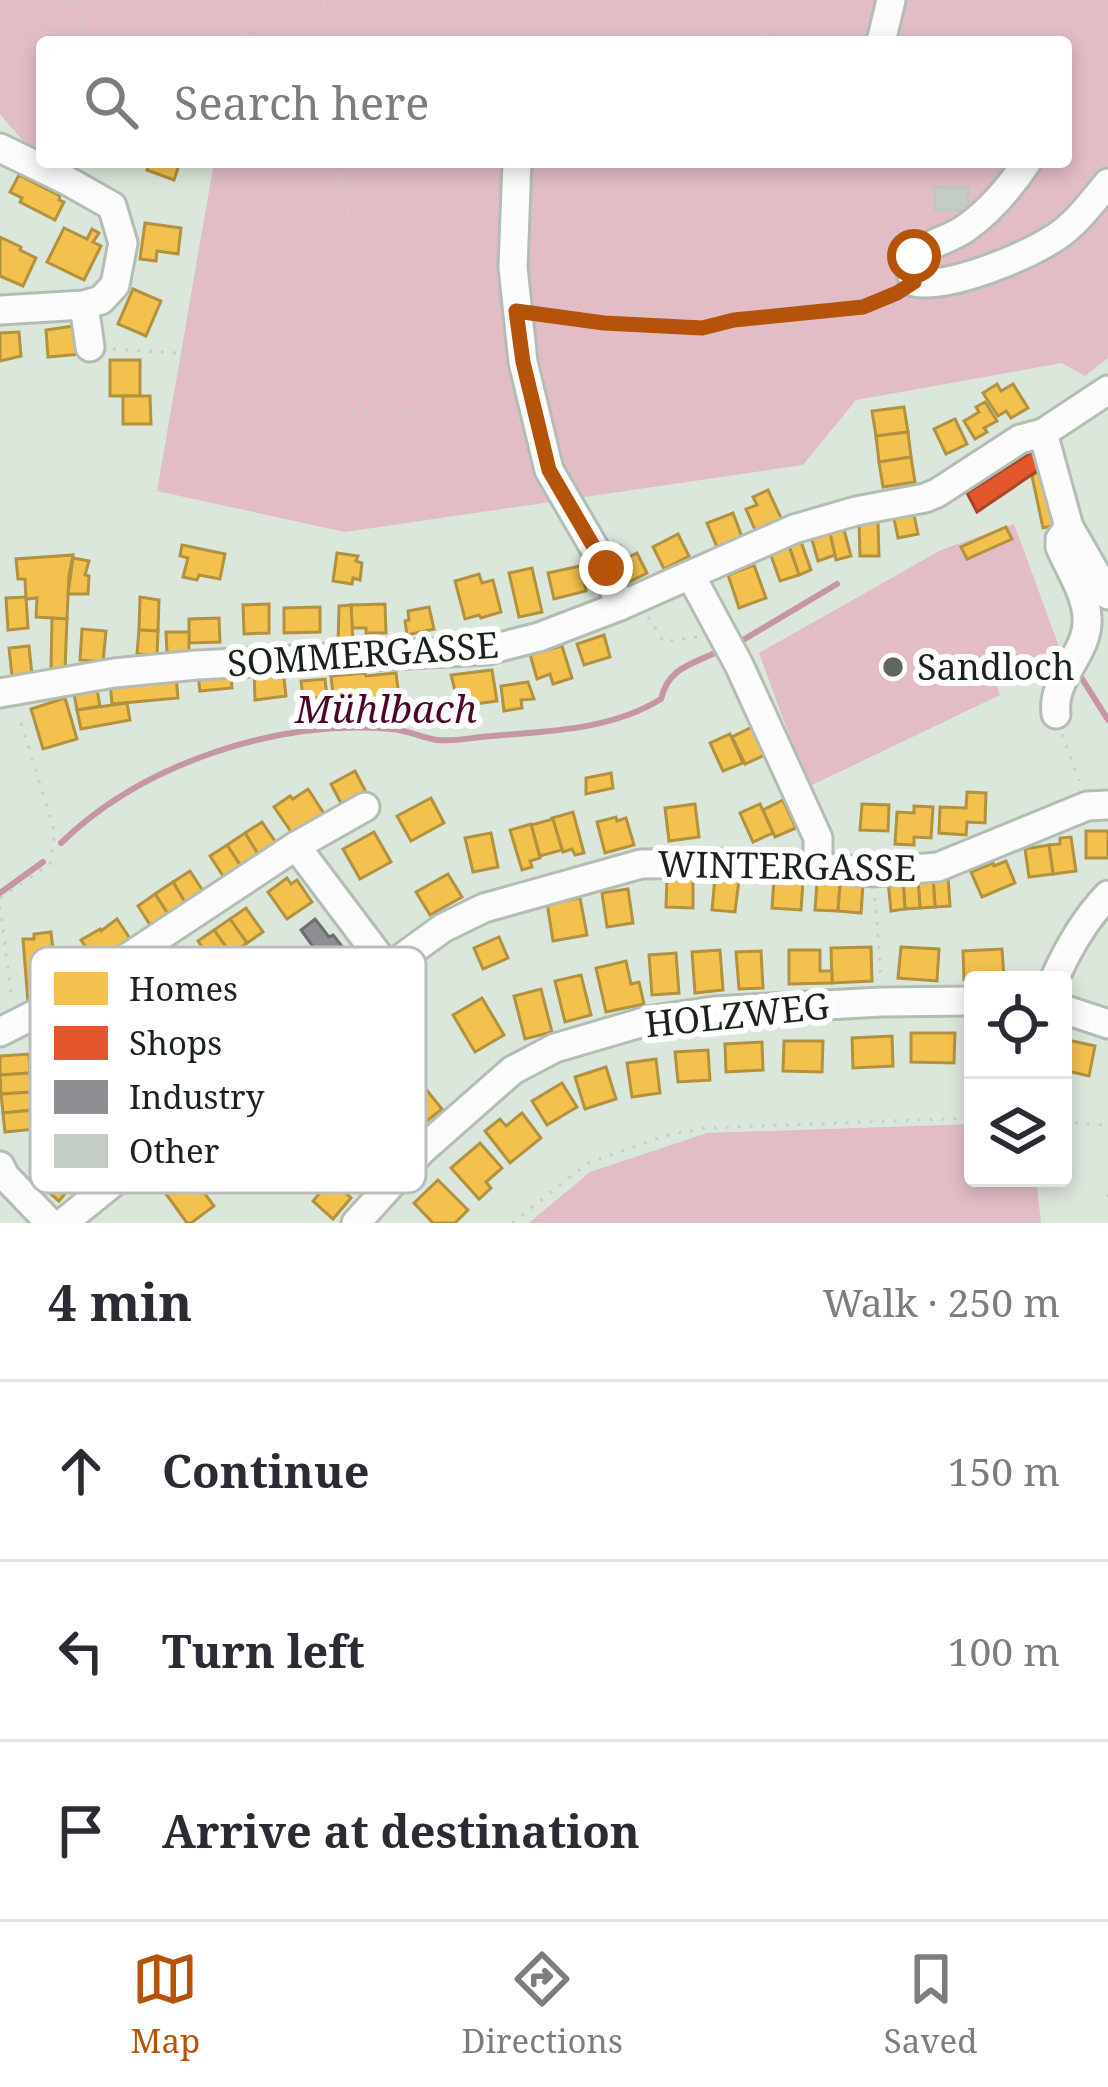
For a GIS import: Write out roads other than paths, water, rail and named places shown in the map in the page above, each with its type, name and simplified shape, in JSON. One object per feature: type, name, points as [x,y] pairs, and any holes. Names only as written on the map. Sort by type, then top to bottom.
[{"type":"street","points":[[882,36],[891,0]]},
{"type":"street","points":[[0,148],[36,165]]},
{"type":"street","points":[[0,310],[84,305],[100,300],[115,285],[123,242],[112,206],[41,168]]},
{"type":"street","points":[[517,168],[516,311],[549,470],[628,602]]},
{"type":"street","points":[[1023,168],[972,225],[914,256],[909,265],[914,282],[959,277],[1058,236],[1108,183]]},
{"type":"street","points":[[84,305],[90,347]]},
{"type":"street","name":"SOMMERGASSE","points":[[6,692],[114,673],[488,650],[539,637],[794,529],[937,494],[1020,439],[1043,433],[1108,390]]},
{"type":"street","points":[[1043,433],[1069,526],[1108,596]]},
{"type":"street","points":[[1055,714],[1057,688],[1086,635],[1088,622],[1060,547],[1069,526]]},
{"type":"street","points":[[691,576],[818,838],[818,868]]},
{"type":"street","name":"WINTERGASSE","points":[[416,947],[484,908],[629,866],[691,862],[873,872],[938,866],[1088,806],[1108,806]]},
{"type":"street","points":[[144,947],[296,846],[365,807]]},
{"type":"street","points":[[296,846],[372,947]]},
{"type":"street","points":[[1058,971],[1088,915],[1108,895]]},
{"type":"street","name":"HOLZWEG","points":[[426,1146],[513,1070],[555,1048],[647,1021],[713,1011],[964,1001]]},
{"type":"street","points":[[1072,1012],[1108,1024]]},
{"type":"street","points":[[2,1174],[50,1223]]},
{"type":"street","name":"WINTERGASSE","points":[[63,1223],[100,1193]]},
{"type":"street","name":"HOLZWEG","points":[[356,1223],[383,1193]]},
{"type":"waterway","name":"Mühlbach","points":[[743,640],[837,584]]},
{"type":"waterway","name":"Mühlbach","points":[[61,843],[131,790],[214,752],[304,731],[398,730],[450,740],[601,723],[661,699],[674,674],[715,653]]},
{"type":"waterway","name":"Mühlbach","points":[[1079,674],[1108,720]]},
{"type":"waterway","name":"Mühlbach","points":[[0,893],[43,862]]},
{"type":"place","name":"Sandloch","points":[[893,667]]}]
